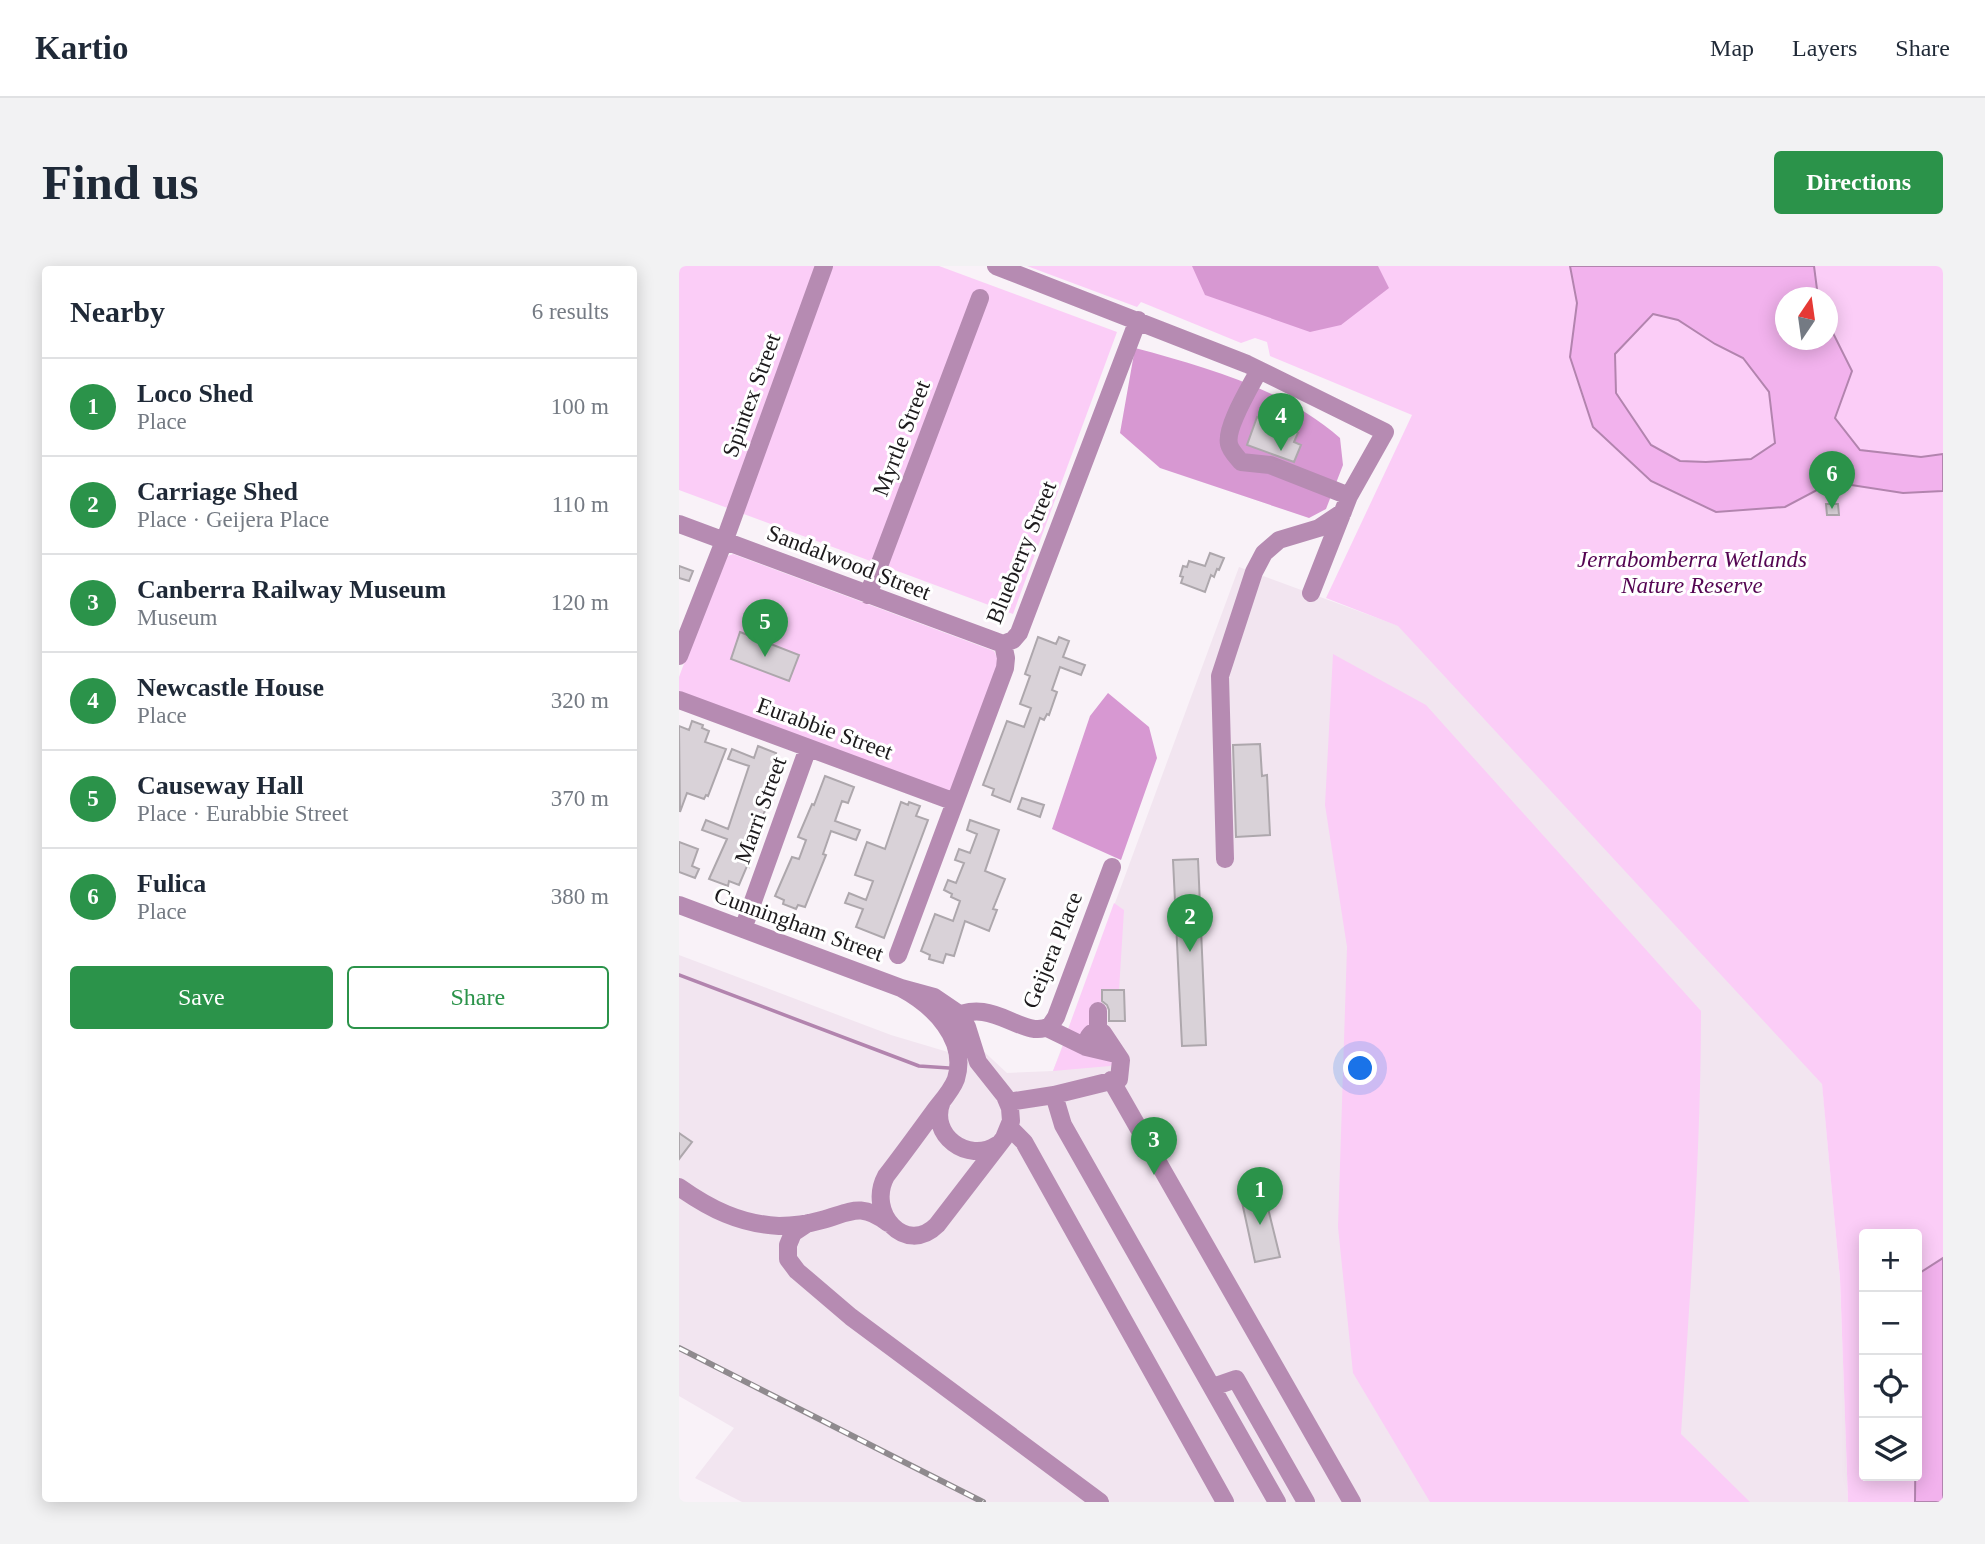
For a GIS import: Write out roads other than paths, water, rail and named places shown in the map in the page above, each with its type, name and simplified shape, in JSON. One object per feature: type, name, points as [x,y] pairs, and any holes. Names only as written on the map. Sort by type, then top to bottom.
[{"type":"street","name":"Spintex Street","points":[[679,656],[724,541],[824,266]]},
{"type":"street","points":[[996,266],[1259,370],[1385,432],[1346,504],[1311,593]]},
{"type":"street","name":"Myrtle Street","points":[[868,595],[980,298]]},
{"type":"street","name":"Blueberry Street","points":[[898,955],[1005,668],[1003,644],[1019,633],[1138,320]]},
{"type":"street","points":[[1259,370],[1231,426],[1228,443],[1235,456],[1241,463],[1270,465],[1346,504]]},
{"type":"street","points":[[1225,859],[1220,676],[1254,572],[1264,553],[1279,540],[1319,528],[1346,504]]},
{"type":"street","name":"Sandalwood Street","points":[[679,524],[1003,644]]},
{"type":"street","name":"Eurabbie Street","points":[[679,700],[955,802]]},
{"type":"street","name":"Marri Street","points":[[743,929],[808,748]]},
{"type":"street","name":"Geijera Place","points":[[952,1018],[972,1010],[1036,1029],[1047,1028],[1056,1017],[1112,867]]},
{"type":"street","name":"Cunningham Street","points":[[679,905],[942,1001],[952,1018]]},
{"type":"street","points":[[1098,1011],[1098,1030]]},
{"type":"street","points":[[952,1018],[952,1038],[958,1064],[956,1077],[939,1112],[940,1124],[945,1135],[957,1146],[969,1151],[990,1149],[1005,1135]]},
{"type":"street","points":[[679,1187],[712,1209],[733,1217],[778,1226],[809,1223],[849,1210],[864,1210],[912,1234],[920,1235],[933,1229],[1005,1135],[1011,1114],[1004,1096],[978,1062],[967,1027],[952,1018]]},
{"type":"street","points":[[1047,1028],[1086,1047],[1116,1054]]},
{"type":"street","points":[[1086,1047],[1087,1038],[1098,1030]]},
{"type":"street","points":[[1098,1030],[1103,1033],[1121,1060],[1121,1079],[1352,1502]]},
{"type":"street","points":[[832,1217],[860,1200],[886,1176],[947,1094],[964,1082],[989,1082],[1004,1096],[1054,1095],[1121,1079]]},
{"type":"street","points":[[1054,1095],[1063,1125],[1277,1502]]},
{"type":"street","points":[[1005,1135],[1024,1142],[1225,1502]]},
{"type":"street","points":[[886,1176],[880,1191],[880,1206],[892,1226]]},
{"type":"street","points":[[809,1223],[793,1233],[788,1245],[788,1259],[797,1272],[851,1317],[1100,1502]]},
{"type":"street","points":[[1213,1387],[1236,1379],[1306,1502]]},
{"type":"waterway","points":[[679,975],[919,1066],[949,1068]]},
{"type":"railway","points":[[679,1348],[983,1502]]},
{"type":"place","name":"Newcastle House","points":[[1281,451]]},
{"type":"place","name":"Fulica","points":[[1832,509]]},
{"type":"place","name":"Causeway Hall","points":[[765,657]]},
{"type":"place","name":"Carriage Shed","points":[[1190,952]]},
{"type":"place","name":"Canberra Railway Museum","points":[[1154,1175]]},
{"type":"place","name":"Loco Shed","points":[[1260,1225]]},
{"type":"park label","name":"Jerrabomberra Wetlands Nature Reserve","points":[[1692,572]]}]
